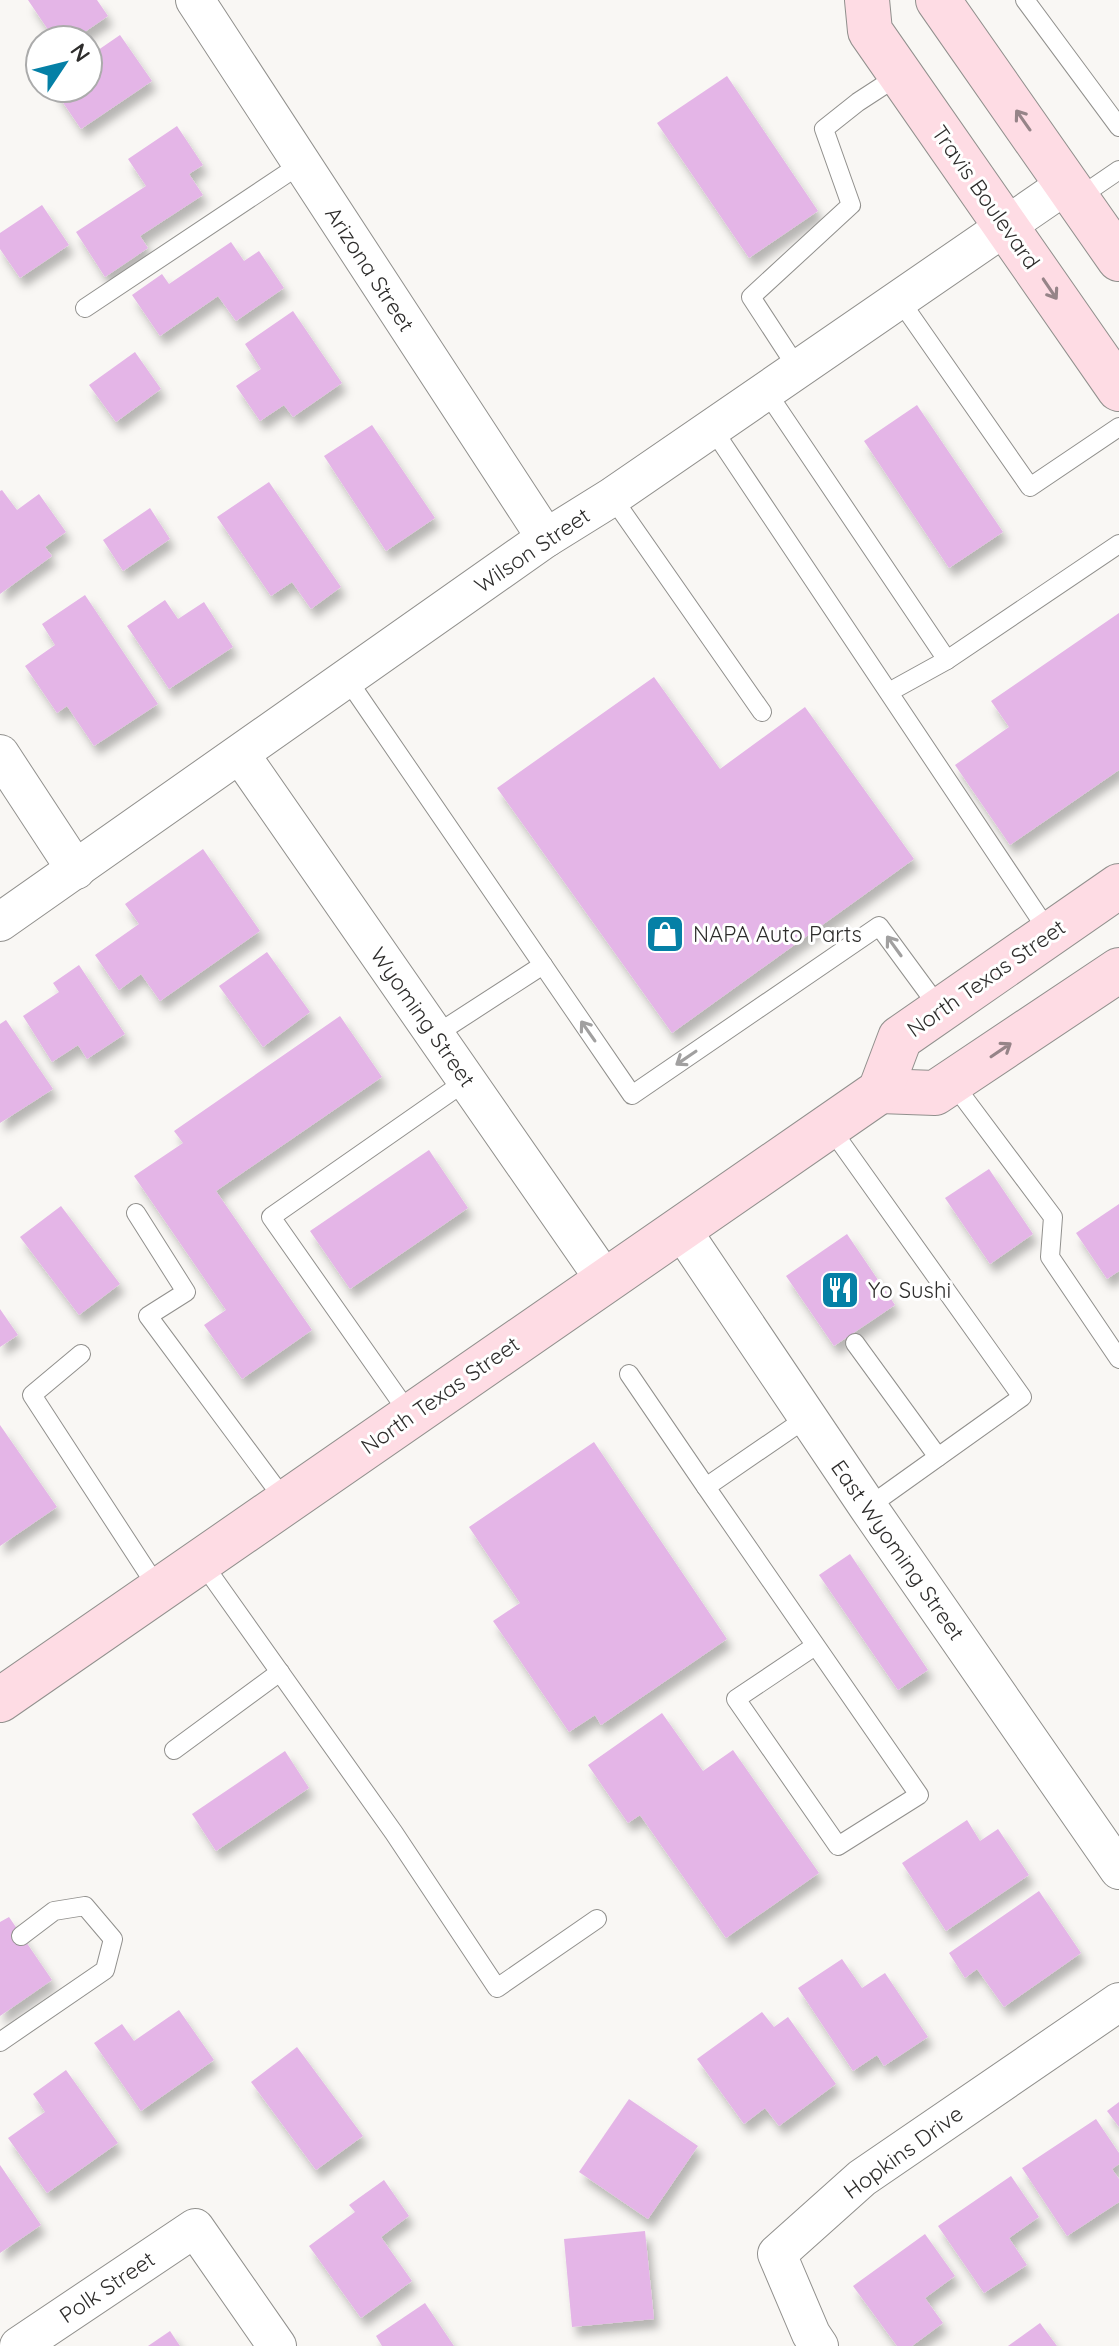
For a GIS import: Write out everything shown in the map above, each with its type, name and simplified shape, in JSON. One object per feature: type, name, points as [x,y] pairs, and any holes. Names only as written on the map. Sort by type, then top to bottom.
[{"type":"main road","name":"Travis Boulevard","points":[[867,0],[870,31],[1119,389]]},
{"type":"main road","points":[[938,0],[1119,259]]},
{"type":"main road","name":"North Texas Street","points":[[4,1690],[159,1590],[880,1091],[900,1038],[1119,886]]},
{"type":"main road","points":[[880,1091],[935,1093],[1119,970]]},
{"type":"street","name":"Arizona Street","points":[[195,0],[546,538]]},
{"type":"street","name":"Wilson Street","points":[[0,922],[546,538],[612,497],[1006,225],[1072,191]]},
{"type":"street","points":[[0,754],[76,870]]},
{"type":"street","name":"Wyoming Street","points":[[240,754],[605,1280]]},
{"type":"street","name":"East Wyoming Street","points":[[681,1229],[868,1507],[1119,1870]]},
{"type":"street","name":"Hopkins Drive","points":[[819,2346],[777,2254],[862,2178],[1119,2002]]},
{"type":"street","name":"Polk Street","points":[[19,2346],[195,2228],[277,2346]]},
{"type":"lane","points":[[1025,0],[1119,127]]},
{"type":"lane","points":[[798,369],[751,297],[851,205],[824,129],[901,74]]},
{"type":"lane","points":[[85,308],[301,164]]},
{"type":"lane","points":[[1072,191],[1119,170]]},
{"type":"lane","points":[[899,299],[1030,487],[1119,427]]},
{"type":"lane","points":[[766,391],[947,660]]},
{"type":"lane","points":[[712,428],[1050,934]]},
{"type":"lane","points":[[612,497],[762,712]]},
{"type":"lane","points":[[889,692],[947,660],[1119,544]]},
{"type":"lane","points":[[347,679],[632,1095],[879,926],[940,1009]]},
{"type":"lane","points":[[435,1035],[543,965]]},
{"type":"lane","points":[[410,1415],[271,1217],[466,1081]]},
{"type":"lane","points":[[952,1082],[1053,1217],[1050,1257],[1119,1359]]},
{"type":"lane","points":[[829,1126],[1022,1397],[868,1507]]},
{"type":"lane","points":[[136,1213],[186,1292],[148,1316],[286,1502]]},
{"type":"lane","points":[[855,1343],[938,1457]]},
{"type":"lane","points":[[81,1354],[32,1395],[159,1590]]},
{"type":"lane","points":[[629,1374],[919,1795],[838,1846],[736,1699],[815,1646]]},
{"type":"lane","points":[[706,1487],[808,1417]]},
{"type":"lane","points":[[201,1561],[394,1833],[497,1988],[597,1919]]},
{"type":"lane","points":[[174,1750],[280,1672]]},
{"type":"lane","points":[[0,2042],[105,1970],[113,1939],[85,1906],[54,1911],[21,1936]]},
{"type":"building","points":[[28,0],[97,0],[108,16],[96,24],[44,24]]},
{"type":"building","points":[[120,35],[152,81],[81,129],[64,104],[104,104],[104,46]]},
{"type":"building","points":[[727,76],[818,211],[749,258],[657,123]]},
{"type":"building","points":[[177,126],[203,165],[189,174],[203,195],[140,236],[148,248],[105,277],[76,232],[146,186],[128,159]]},
{"type":"building","points":[[42,205],[69,245],[20,278],[0,249],[0,233]]},
{"type":"building","points":[[231,242],[244,261],[259,251],[284,288],[236,321],[218,296],[160,336],[132,295],[162,274],[169,284]]},
{"type":"building","points":[[293,311],[342,383],[293,417],[284,405],[260,421],[236,386],[261,369],[245,344]]},
{"type":"building","points":[[135,352],[161,389],[116,422],[89,385]]},
{"type":"building","points":[[917,405],[1003,532],[949,568],[864,441]]},
{"type":"building","points":[[372,425],[435,518],[386,551],[324,456]]},
{"type":"building","points":[[269,482],[341,587],[311,609],[292,582],[271,596],[217,517]]},
{"type":"building","points":[[0,491],[17,510],[39,494],[66,532],[45,547],[52,556],[0,594]]},
{"type":"building","points":[[150,508],[170,539],[123,571],[103,540]]},
{"type":"building","points":[[85,595],[158,704],[94,746],[67,706],[57,713],[25,666],[55,645],[42,624]]},
{"type":"building","points":[[165,600],[178,619],[204,602],[233,647],[169,689],[127,626]]},
{"type":"building","points":[[1119,613],[1119,770],[1010,845],[955,765],[1009,727],[991,701]]},
{"type":"building","points":[[654,677],[720,769],[805,707],[914,859],[672,1033],[497,788]]},
{"type":"building","points":[[203,849],[260,931],[160,1001],[141,974],[119,990],[95,955],[139,924],[125,904]]},
{"type":"building","points":[[267,952],[310,1012],[263,1047],[219,986]]},
{"type":"building","points":[[79,965],[125,1034],[87,1059],[78,1045],[52,1062],[23,1016],[59,992],[53,983]]},
{"type":"building","points":[[340,1016],[382,1077],[216,1191],[312,1330],[242,1379],[204,1325],[226,1310],[134,1176],[183,1143],[174,1131]]},
{"type":"building","points":[[6,1020],[53,1089],[0,1123],[0,1024]]},
{"type":"building","points":[[429,1150],[468,1208],[350,1289],[310,1231]]},
{"type":"building","points":[[989,1169],[1033,1234],[990,1264],[945,1198]]},
{"type":"building","points":[[1119,1204],[1119,1271],[1107,1279],[1076,1233]]},
{"type":"building","points":[[61,1206],[120,1284],[79,1315],[20,1237]]},
{"type":"building","name":"Yo Sushi","points":[[847,1234],[895,1305],[834,1346],[786,1276]]},
{"type":"building","points":[[0,1309],[18,1335],[0,1347]]},
{"type":"building","points":[[0,1425],[57,1507],[0,1546]]},
{"type":"building","points":[[594,1442],[727,1639],[601,1725],[595,1715],[569,1732],[493,1621],[520,1603],[469,1527]]},
{"type":"building","points":[[850,1554],[928,1670],[898,1690],[819,1575]]},
{"type":"building","points":[[662,1713],[703,1771],[733,1750],[819,1873],[726,1938],[640,1815],[628,1823],[588,1765]]},
{"type":"building","points":[[285,1751],[309,1788],[216,1851],[192,1814]]},
{"type":"building","points":[[967,1820],[980,1841],[998,1829],[1029,1875],[946,1931],[902,1863]]},
{"type":"building","points":[[1039,1891],[1081,1953],[1004,2007],[977,1969],[965,1978],[949,1953]]},
{"type":"building","points":[[9,1917],[52,1980],[0,2016],[0,1922]]},
{"type":"building","points":[[842,1959],[862,1988],[885,1973],[928,2037],[884,2066],[877,2055],[853,2071],[798,1988]]},
{"type":"building","points":[[179,2010],[214,2060],[141,2111],[94,2043],[122,2024],[134,2041]]},
{"type":"building","points":[[762,2012],[774,2027],[788,2017],[836,2084],[779,2126],[765,2108],[744,2124],[697,2059]]},
{"type":"building","points":[[297,2047],[363,2136],[316,2170],[251,2082]]},
{"type":"building","points":[[66,2070],[118,2143],[47,2193],[8,2138],[45,2112],[33,2094]]},
{"type":"building","points":[[629,2099],[698,2146],[648,2219],[579,2172]]},
{"type":"building","points":[[1119,2102],[1119,2127],[1107,2111]]},
{"type":"building","points":[[1096,2119],[1119,2153],[1119,2164],[1112,2169],[1119,2179],[1119,2202],[1067,2236],[1022,2168]]},
{"type":"building","points":[[0,2165],[41,2225],[0,2253]]},
{"type":"building","points":[[1011,2176],[1039,2217],[1009,2238],[1027,2265],[984,2293],[938,2226]]},
{"type":"building","points":[[384,2180],[409,2216],[381,2237],[412,2281],[361,2318],[309,2246],[355,2212],[349,2205]]},
{"type":"building","points":[[645,2231],[654,2319],[572,2327],[564,2239]]},
{"type":"building","points":[[925,2234],[955,2276],[925,2298],[943,2323],[912,2346],[897,2346],[853,2286]]},
{"type":"building","points":[[425,2303],[454,2346],[382,2346],[376,2336]]},
{"type":"building","points":[[1040,2323],[1057,2346],[1008,2346]]},
{"type":"building","points":[[170,2331],[180,2346],[148,2346]]},
{"type":"place","name":"NAPA Auto Parts","points":[[665,934]]},
{"type":"place","name":"Yo Sushi","points":[[840,1290]]}]
